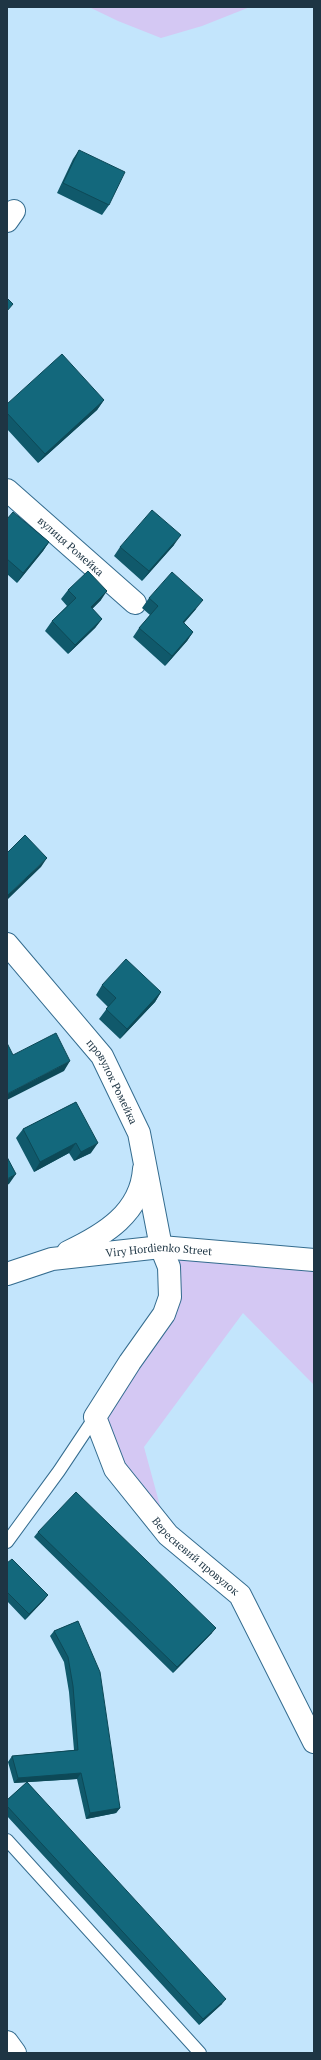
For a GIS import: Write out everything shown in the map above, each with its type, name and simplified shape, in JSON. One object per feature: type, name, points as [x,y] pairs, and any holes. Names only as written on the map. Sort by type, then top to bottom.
[{"type":"street","name":"вулиця Ромейка","points":[[7,490],[135,603]]},
{"type":"street","name":"провулок Ромейка","points":[[7,944],[102,1056],[139,1133],[161,1247],[169,1267],[171,1284],[170,1297],[164,1314],[95,1417]]},
{"type":"street","points":[[52,1259],[109,1231],[121,1220],[134,1201],[143,1179],[145,1162]]},
{"type":"street","name":"Viry Hordienko Street","points":[[7,1274],[52,1259],[161,1247],[314,1260]]},
{"type":"street","name":"Вересневий провулок","points":[[95,1417],[115,1469],[163,1529],[240,1595],[314,1742]]},
{"type":"street","points":[[7,2042],[15,2053]]},
{"type":"lane","points":[[7,1542],[59,1471],[95,1417]]},
{"type":"lane","points":[[7,1840],[200,2053]]},
{"type":"shaded area","points":[[89,7],[250,7],[202,26],[161,38],[118,21]]},
{"type":"shaded area","points":[[163,1255],[314,1260],[314,1385],[243,1313],[144,1447],[168,1535],[95,1417],[164,1314]]},
{"type":"building","points":[[79,150],[125,172],[109,205],[63,183]]},
{"type":"building","points":[[7,298],[13,304],[7,311]]},
{"type":"building","points":[[62,354],[104,400],[45,454],[7,413],[7,404]]},
{"type":"building","points":[[152,510],[181,535],[149,571],[120,547]]},
{"type":"building","points":[[13,512],[49,542],[23,573],[7,559],[7,519]]},
{"type":"building","points":[[88,571],[107,591],[91,607],[102,619],[75,645],[52,621],[76,598],[68,590]]},
{"type":"building","points":[[172,572],[203,600],[183,622],[193,632],[172,656],[139,628],[158,606],[149,598]]},
{"type":"building","points":[[25,835],[47,858],[8,895],[7,853]]},
{"type":"building","points":[[126,959],[161,992],[127,1029],[106,1009],[116,998],[102,985]]},
{"type":"building","points":[[56,1033],[70,1061],[7,1094],[7,1043],[13,1055]]},
{"type":"building","points":[[76,1102],[98,1143],[81,1152],[76,1143],[40,1162],[23,1129]]},
{"type":"building","points":[[7,1157],[16,1174],[7,1179]]},
{"type":"building","points":[[76,1492],[216,1628],[177,1667],[38,1532]]},
{"type":"building","points":[[12,1559],[48,1595],[29,1614],[7,1592],[7,1563]]},
{"type":"building","points":[[78,1621],[100,1672],[120,1808],[90,1813],[81,1773],[18,1778],[12,1756],[78,1750],[73,1686],[68,1657],[54,1631]]},
{"type":"building","points":[[27,1782],[226,1999],[203,2019],[7,1806],[7,1800]]}]
